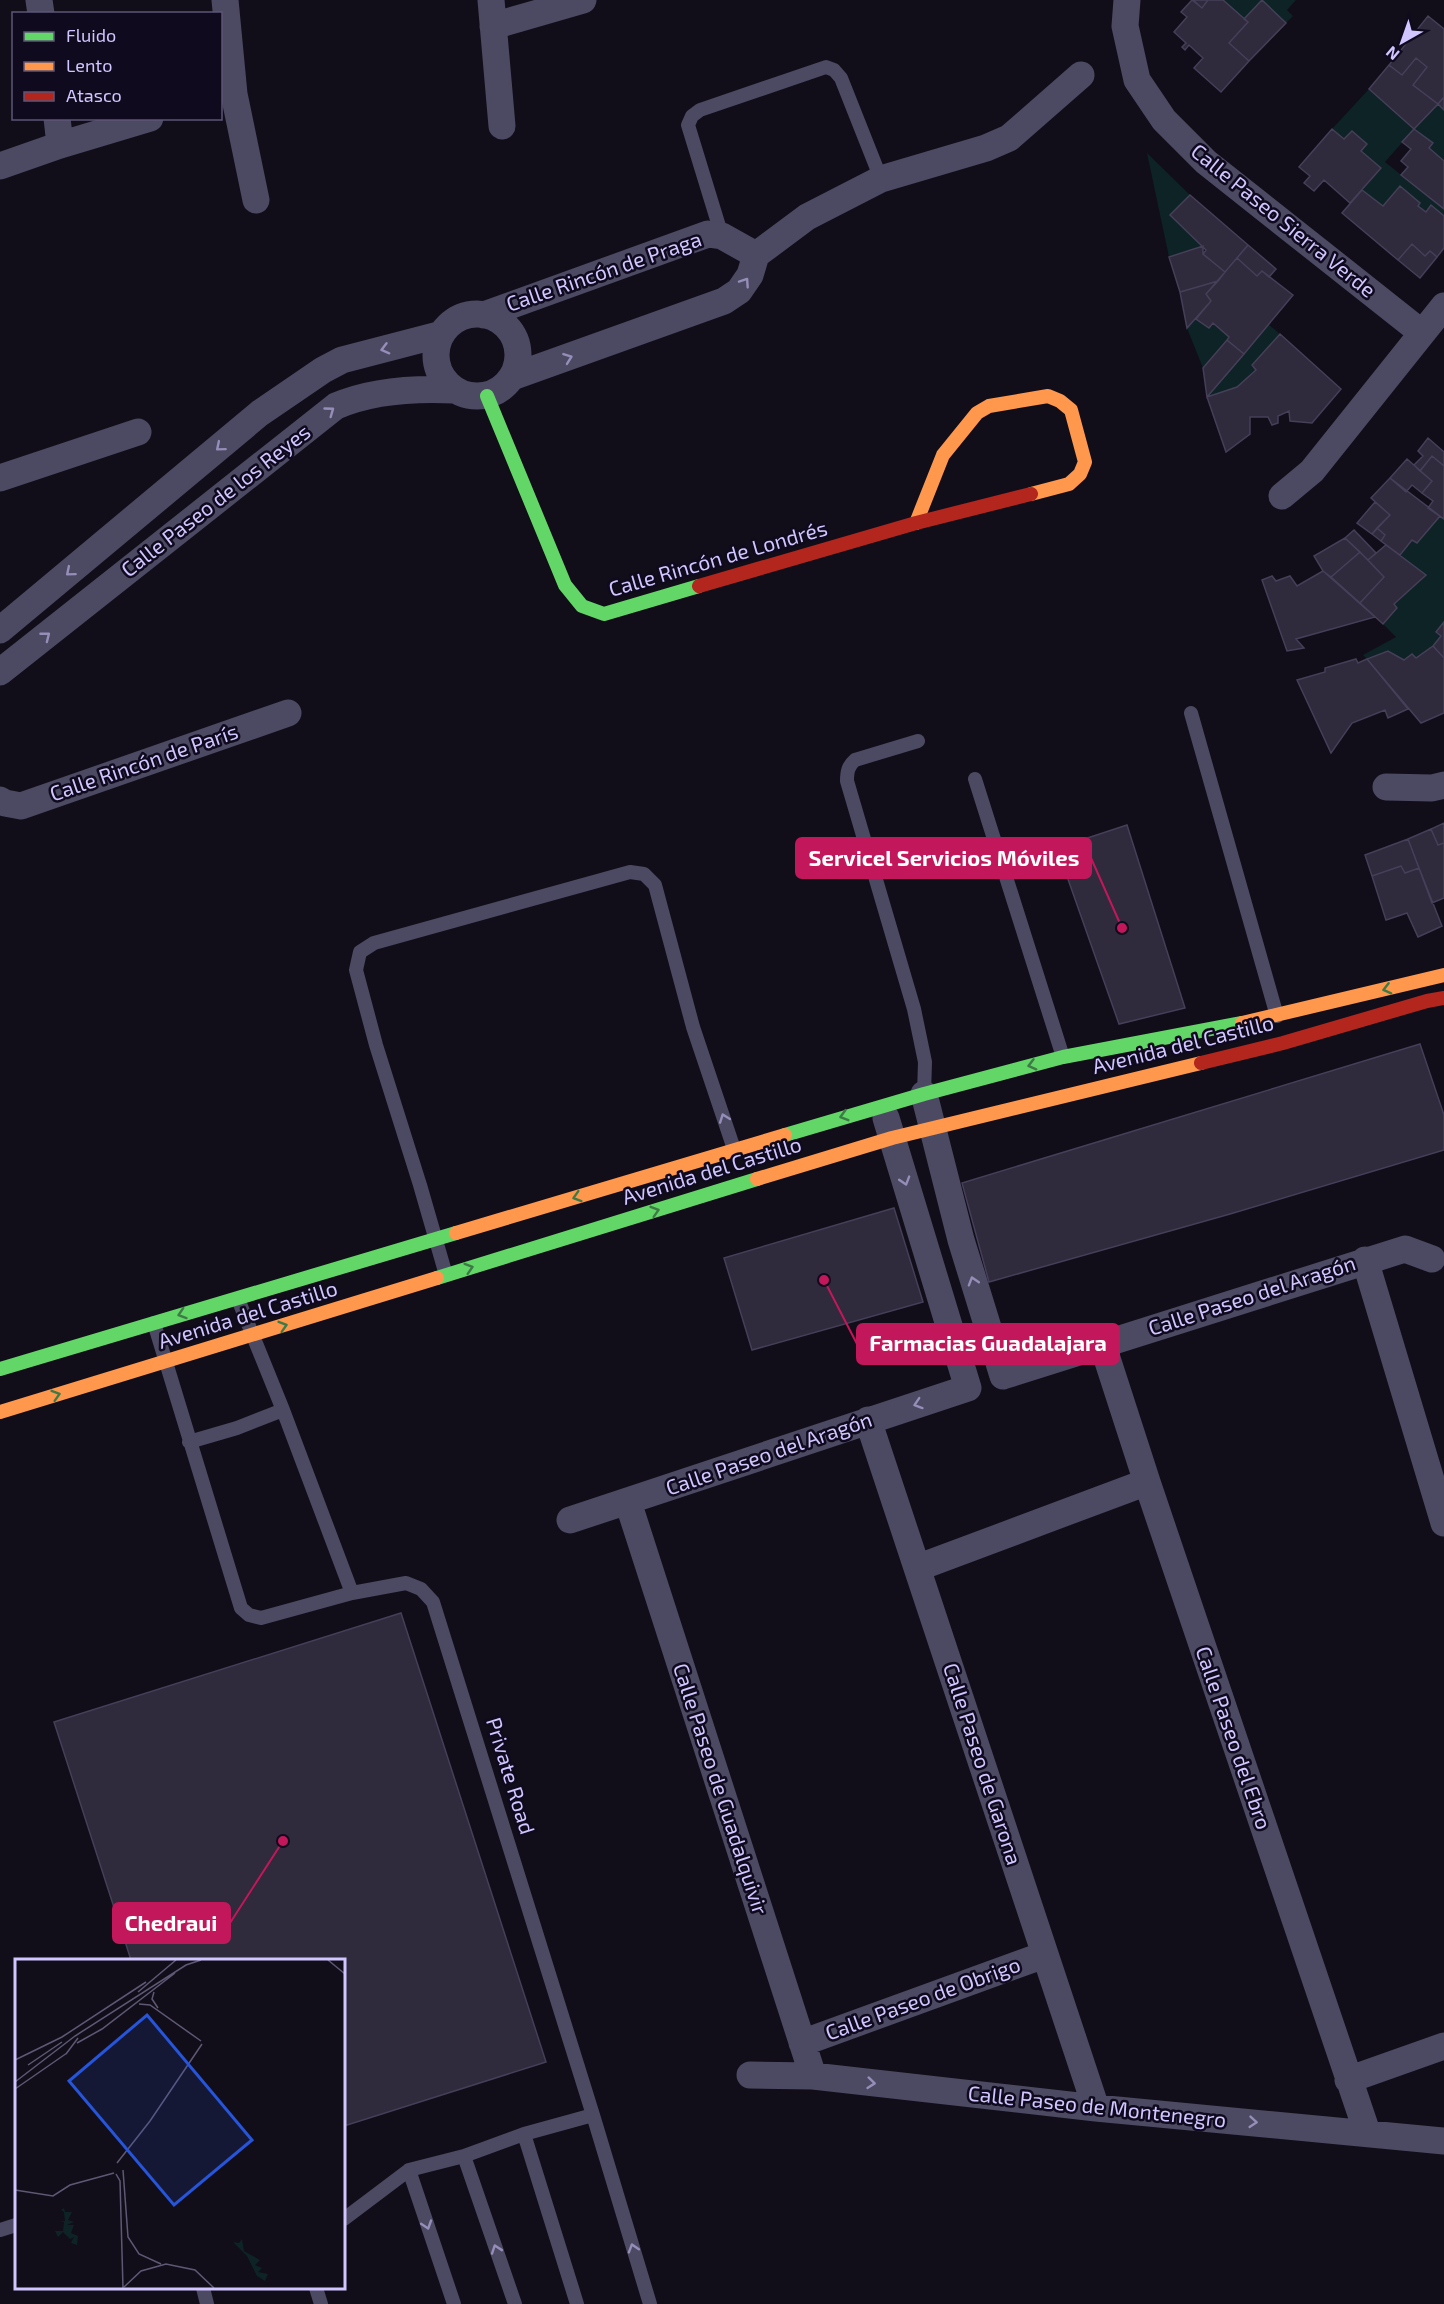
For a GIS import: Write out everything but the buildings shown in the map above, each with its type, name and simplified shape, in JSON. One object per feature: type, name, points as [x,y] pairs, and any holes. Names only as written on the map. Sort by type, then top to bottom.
[{"type":"main road","name":"Calle Rincón de Londrés","points":[[487,396],[565,585],[582,606],[604,614],[916,523],[1069,484],[1080,474],[1085,462],[1071,410],[1060,401],[1048,396],[989,406],[977,412],[943,455],[916,523]]},
{"type":"main road","name":"Avenida del Castillo","points":[[0,1412],[446,1275],[740,1166],[882,1105],[1063,1057],[1277,1016],[1444,975]]},
{"type":"main road","name":"Avenida del Castillo","points":[[0,1369],[435,1240],[740,1166],[892,1138],[1283,1043],[1426,1001],[1444,998]]},
{"type":"main road","points":[[1277,1016],[1283,1043]]},
{"type":"street","points":[[225,0],[227,96],[256,200]]},
{"type":"street","points":[[502,126],[492,13],[583,0]]},
{"type":"street","name":"Calle Paseo Sierra Verde","points":[[1127,0],[1125,26],[1137,80],[1164,120],[1206,162],[1422,333]]},
{"type":"street","points":[[512,377],[724,302],[739,291],[750,275],[756,255],[807,217],[881,179],[986,148],[1009,138],[1081,75]]},
{"type":"street","points":[[0,166],[58,131],[136,120]]},
{"type":"street","name":"Calle Rincón de Praga","points":[[484,315],[708,234],[722,236],[756,255]]},
{"type":"street","points":[[1282,496],[1312,471],[1444,306]]},
{"type":"street","points":[[468,315],[484,315],[499,320],[511,332],[518,346],[518,362],[512,377],[501,389],[487,396],[471,396],[455,390],[444,380],[437,365],[436,349],[442,334],[453,322],[468,315]]},
{"type":"street","name":"Calle Paseo de los Reyes","points":[[0,630],[260,413],[305,382],[342,360],[442,334]]},
{"type":"street","name":"Calle Paseo de los Reyes","points":[[0,672],[336,406],[354,398],[416,388],[455,390]]},
{"type":"street","points":[[0,478],[138,432]]},
{"type":"street","name":"Calle Rincón de París","points":[[0,800],[21,806],[288,713]]},
{"type":"street","points":[[1386,787],[1432,788],[1444,785]]},
{"type":"street","points":[[882,1105],[951,1333],[986,1322],[961,1240],[924,1094]]},
{"type":"street","name":"Calle Paseo del Aragón","points":[[986,1322],[1003,1376],[1365,1260],[1405,1249],[1432,1258]]},
{"type":"street","points":[[1365,1260],[1444,1523]]},
{"type":"street","name":"Calle Paseo del Aragón","points":[[570,1520],[968,1388],[951,1333]]},
{"type":"street","name":"Calle Paseo del Ebro","points":[[1102,1343],[1367,2132]]},
{"type":"street","name":"Calle Paseo de Garona","points":[[868,1420],[1096,2108]]},
{"type":"street","points":[[917,1568],[1147,1482]]},
{"type":"street","name":"Calle Paseo de Guadalquivir","points":[[628,1502],[813,2076]]},
{"type":"street","name":"Calle Paseo de Obrigo","points":[[802,2043],[1044,1955]]},
{"type":"street","points":[[1348,2080],[1444,2046]]},
{"type":"street","name":"Calle Paseo de Montenegro","points":[[750,2075],[813,2076],[1096,2108],[1444,2141]]},
{"type":"lane","points":[[722,236],[688,125],[692,116],[700,110],[826,67],[834,70],[841,78],[881,179]]},
{"type":"lane","points":[[1191,713],[1277,1016]]},
{"type":"lane","points":[[918,741],[855,760],[847,773],[914,1009],[924,1062],[924,1094]]},
{"type":"lane","points":[[975,779],[1063,1057]]},
{"type":"lane","points":[[446,1275],[376,1045],[356,970],[360,952],[374,943],[630,872],[644,874],[655,885],[693,1027],[740,1166]]},
{"type":"lane","points":[[238,1297],[352,1593]]},
{"type":"lane","name":"Private Road","points":[[154,1323],[241,1608],[249,1615],[261,1618],[352,1593],[406,1583],[421,1589],[433,1602],[650,2304]]},
{"type":"lane","points":[[189,1442],[237,1428],[283,1410]]},
{"type":"lane","points":[[345,2218],[409,2170],[464,2156],[524,2134],[592,2115]]},
{"type":"lane","points":[[524,2134],[577,2304]]},
{"type":"lane","points":[[464,2156],[515,2304]]},
{"type":"lane","points":[[409,2170],[454,2304]]},
{"type":"lane","points":[[0,2230],[15,2225]]},
{"type":"lane","points":[[203,2289],[207,2304]]},
{"type":"lane","points":[[316,2289],[321,2304]]},
{"type":"green space","points":[[1223,0],[1296,0],[1287,10],[1293,16],[1286,23],[1262,1],[1244,19]]},
{"type":"green space","points":[[1369,89],[1413,128],[1438,104],[1444,110],[1444,161],[1429,148],[1433,143],[1414,129],[1385,162],[1444,209],[1444,216],[1431,205],[1426,212],[1418,206],[1420,203],[1400,186],[1383,206],[1362,190],[1380,168],[1361,151],[1367,144],[1352,131],[1344,139],[1332,129]]},
{"type":"green space","points":[[1147,153],[1190,195],[1170,215],[1203,246],[1169,257]]},
{"type":"green space","points":[[1196,319],[1209,328],[1213,323],[1229,337],[1203,368],[1187,328]]},
{"type":"green space","points":[[1268,324],[1280,334],[1252,365],[1256,370],[1237,387],[1207,397]]},
{"type":"green space","points":[[1440,516],[1444,519],[1444,622],[1437,632],[1441,636],[1430,648],[1411,660],[1403,660],[1388,651],[1367,659],[1363,655],[1396,637],[1383,624],[1396,608],[1394,604],[1425,575],[1400,555],[1412,540],[1417,543]]},
{"type":"traffic: fast","points":[[487,396],[565,585],[582,606],[604,614],[699,586]]},
{"type":"traffic: fast","points":[[785,1135],[924,1094],[1063,1057],[1242,1023]]},
{"type":"traffic: fast","points":[[437,1278],[757,1179]]},
{"type":"traffic: fast","points":[[0,1369],[456,1233]]},
{"type":"traffic: slow","points":[[916,523],[943,455],[977,413],[989,406],[1048,396],[1060,401],[1071,410],[1085,462],[1080,474],[1069,484],[1031,494]]},
{"type":"traffic: slow","points":[[1242,1023],[1444,975]]},
{"type":"traffic: slow","points":[[757,1179],[892,1138],[1201,1063]]},
{"type":"traffic: slow","points":[[456,1233],[785,1135]]},
{"type":"traffic: slow","points":[[0,1412],[437,1278]]},
{"type":"traffic: jam","points":[[699,586],[916,523],[1031,494]]},
{"type":"traffic: jam","points":[[1201,1063],[1283,1043],[1444,998]]},
{"type":"place","name":"Servicel Servicios Móviles","points":[[1122,928]]},
{"type":"place","name":"Farmacias Guadalajara","points":[[824,1280]]},
{"type":"place","name":"Chedraui","points":[[283,1841]]}]
